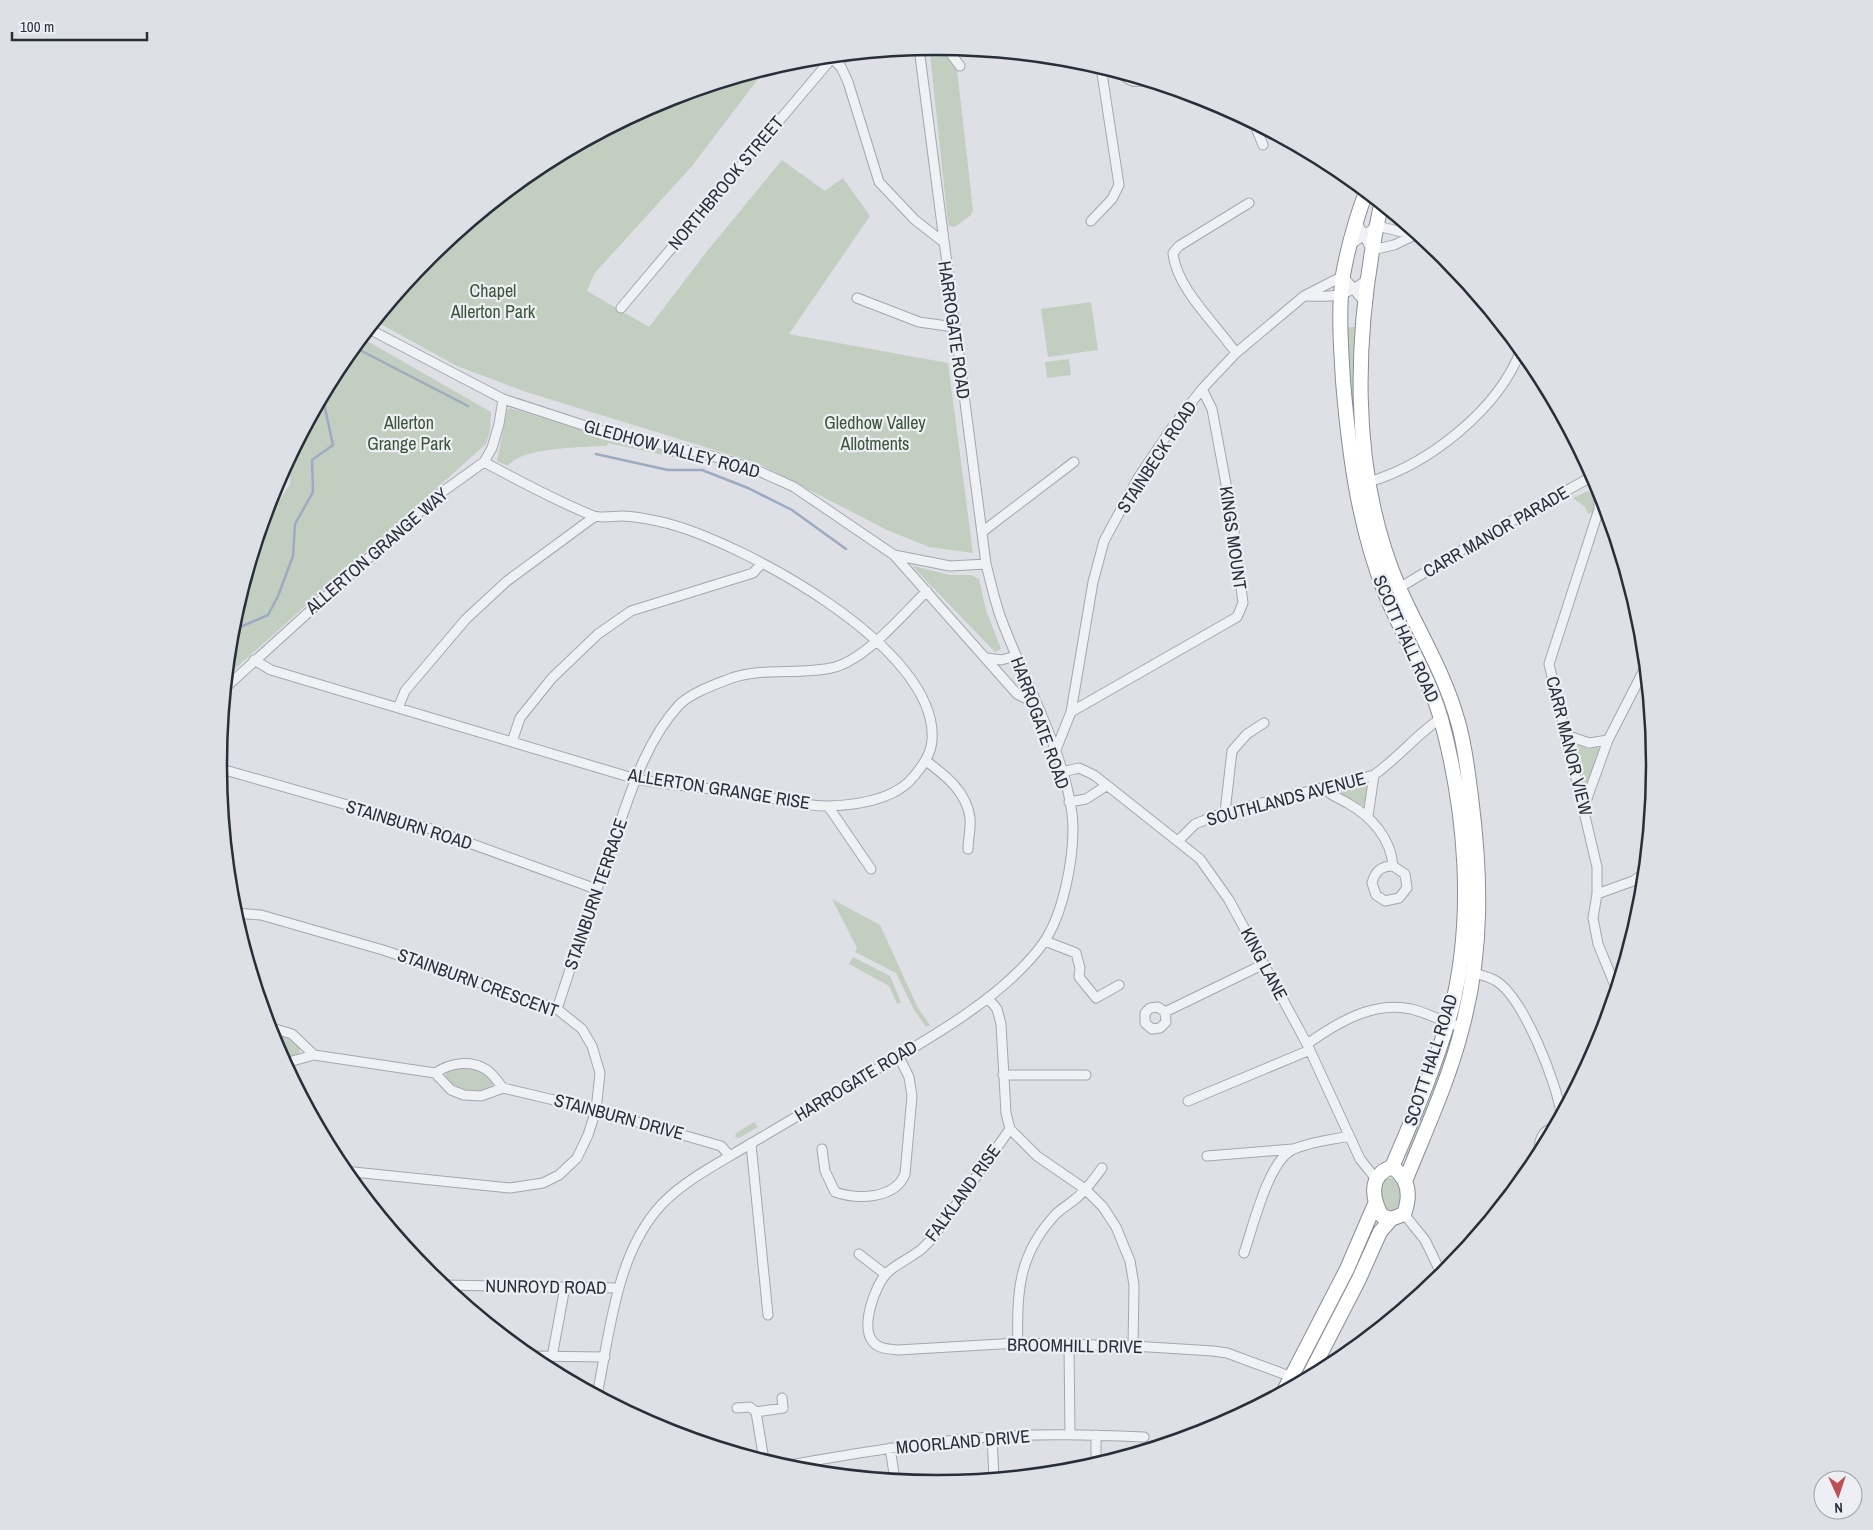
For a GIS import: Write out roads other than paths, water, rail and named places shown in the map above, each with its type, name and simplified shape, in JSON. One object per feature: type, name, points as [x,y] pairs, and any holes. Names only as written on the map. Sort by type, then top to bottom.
[{"type":"highway","name":"SCOTT HALL ROAD","points":[[1364,198],[1356,221],[1343,276],[1348,293],[1340,334],[1351,457],[1364,526],[1385,594],[1422,667],[1441,718],[1454,780],[1465,883],[1460,955],[1447,1024],[1423,1096],[1392,1167]]},
{"type":"highway","name":"SCOTT HALL ROAD","points":[[1381,211],[1367,279],[1360,392],[1369,482],[1382,538],[1399,588],[1435,657],[1458,722],[1476,838],[1479,882],[1479,931],[1474,973],[1462,1028],[1448,1074],[1406,1179]]},
{"type":"highway","points":[[1315,1365],[1359,1280],[1380,1232],[1398,1217],[1408,1193],[1406,1179],[1392,1167],[1376,1178],[1374,1189],[1375,1204],[1382,1216],[1398,1217]]},
{"type":"highway","points":[[1290,1381],[1347,1269],[1375,1204]]},
{"type":"street","name":"HARROGATE ROAD","points":[[598,1389],[620,1288],[634,1246],[661,1204],[679,1189],[730,1156],[899,1056],[988,998],[1025,965],[1045,941],[1054,924],[1062,900],[1072,837],[1069,802],[1055,752],[1000,618],[986,564],[942,240],[920,56]]},
{"type":"street","points":[[952,56],[960,66]]},
{"type":"street","points":[[836,62],[848,82],[879,182],[915,220],[942,240]]},
{"type":"street","name":"NORTHBROOK STREET","points":[[621,308],[828,64]]},
{"type":"street","points":[[1091,221],[1112,199],[1119,186],[1102,75]]},
{"type":"street","points":[[1257,131],[1263,145]]},
{"type":"street","points":[[1236,353],[1223,334],[1203,313],[1174,265],[1173,253],[1179,246],[1249,203]]},
{"type":"street","points":[[1356,221],[1372,250],[1394,245],[1411,237]]},
{"type":"street","points":[[1350,245],[1377,226],[1406,232]]},
{"type":"street","name":"STAINBECK ROAD","points":[[1055,752],[1070,712],[1093,582],[1104,541],[1138,478],[1171,429],[1202,389],[1236,353],[1304,296],[1343,276]]},
{"type":"street","points":[[1304,296],[1348,293],[1367,279]]},
{"type":"street","points":[[1348,293],[1365,303]]},
{"type":"street","points":[[857,298],[919,322],[954,327]]},
{"type":"street","name":"GLEDHOW VALLEY ROAD","points":[[374,332],[503,399],[595,429],[712,456],[752,468],[794,487],[894,555],[1017,694],[1035,703]]},
{"type":"street","points":[[1369,482],[1395,474],[1421,459],[1480,413],[1507,381],[1518,358]]},
{"type":"street","name":"KINGS MOUNT","points":[[1070,712],[1237,617],[1243,603],[1232,516],[1214,418],[1212,409],[1202,389]]},
{"type":"street","name":"ALLERTON GRANGE WAY","points":[[232,681],[438,495],[484,462],[492,448],[499,424],[503,399]]},
{"type":"street","points":[[398,708],[405,691],[466,619],[507,581],[594,517],[484,462]]},
{"type":"street","points":[[982,532],[1074,462]]},
{"type":"street","name":"CARR MANOR PARADE","points":[[1399,588],[1586,479]]},
{"type":"street","name":"CARR MANOR VIEW","points":[[1599,510],[1549,664],[1584,807],[1596,867],[1597,894],[1593,918],[1598,944],[1613,980]]},
{"type":"street","name":"ALLERTON GRANGE RISE","points":[[254,660],[271,670],[636,779],[828,806],[888,795],[908,784],[926,761],[932,741],[930,718],[924,699],[877,640],[812,592],[762,563],[716,542],[667,523],[624,516],[594,517]]},
{"type":"street","points":[[894,555],[950,566],[986,564]]},
{"type":"street","points":[[512,742],[520,718],[552,678],[598,634],[631,611],[753,573],[762,563]]},
{"type":"street","name":"STAINBURN TERRACE","points":[[557,1008],[596,889],[636,779],[662,726],[681,703],[703,690],[732,678],[763,673],[832,668],[852,658],[877,640],[927,591]]},
{"type":"street","points":[[987,658],[1001,660],[1016,656]]},
{"type":"street","points":[[1584,807],[1608,740],[1641,677]]},
{"type":"street","name":"SOUTHLANDS AVENUE","points":[[1178,841],[1195,824],[1225,812],[1374,775],[1394,761],[1423,730],[1441,718]]},
{"type":"street","points":[[1225,812],[1232,751],[1247,734],[1264,723]]},
{"type":"street","points":[[1566,735],[1589,743],[1608,740]]},
{"type":"street","points":[[926,761],[945,775],[966,802],[970,818],[968,849]]},
{"type":"street","name":"KING LANE","points":[[1062,772],[1079,768],[1094,775],[1154,825],[1200,859],[1229,900],[1308,1047],[1360,1159],[1376,1178]]},
{"type":"street","name":"STAINBURN ROAD","points":[[227,771],[428,828],[596,889]]},
{"type":"street","points":[[1368,816],[1374,775]]},
{"type":"street","points":[[1069,802],[1086,799],[1106,786]]},
{"type":"street","points":[[1323,787],[1328,794],[1349,803],[1368,816],[1390,848],[1393,866],[1405,874],[1407,888],[1399,898],[1385,900],[1376,895],[1372,883],[1378,870],[1393,866]]},
{"type":"street","points":[[828,806],[871,869]]},
{"type":"street","points":[[1597,894],[1637,878]]},
{"type":"street","name":"STAINBURN CRESCENT","points":[[242,914],[261,915],[383,950],[557,1008],[582,1029],[592,1046],[600,1072],[596,1110],[588,1135],[577,1158],[559,1175],[543,1183],[525,1187],[355,1172]]},
{"type":"street","points":[[1045,941],[1076,953],[1080,968],[1079,977],[1096,998],[1119,985]]},
{"type":"street","points":[[1165,1012],[1264,964]]},
{"type":"street","points":[[1474,973],[1496,981],[1515,1001],[1536,1038],[1558,1106]]},
{"type":"street","points":[[988,998],[1000,1016],[1006,1114],[1010,1129],[1037,1156],[1085,1189],[1103,1207],[1116,1227],[1130,1261],[1134,1285],[1133,1346]]},
{"type":"street","points":[[1188,1101],[1308,1047],[1339,1022],[1376,1009],[1411,1009],[1462,1028]]},
{"type":"street","points":[[278,1030],[292,1034],[314,1055]]},
{"type":"street","points":[[292,1061],[314,1055],[435,1073],[451,1090],[464,1095],[481,1096],[503,1088],[487,1070],[472,1064],[458,1063],[445,1066],[435,1073]]},
{"type":"street","points":[[822,1149],[824,1171],[835,1192],[842,1194],[883,1194],[894,1190],[902,1183],[905,1174],[912,1096],[909,1077],[899,1056]]},
{"type":"street","points":[[1003,1075],[1086,1075]]},
{"type":"street","name":"STAINBURN DRIVE","points":[[503,1088],[596,1110],[721,1146],[730,1156]]},
{"type":"street","name":"FALKLAND RISE","points":[[868,1327],[872,1300],[886,1274],[898,1264],[917,1253],[931,1240],[1010,1129]]},
{"type":"street","points":[[1207,1156],[1293,1150],[1349,1136]]},
{"type":"street","points":[[751,1144],[768,1315]]},
{"type":"street","points":[[1244,1253],[1275,1169],[1283,1157],[1293,1150]]},
{"type":"street","points":[[1018,1343],[1016,1310],[1019,1286],[1031,1247],[1057,1212],[1085,1189],[1102,1168]]},
{"type":"street","points":[[1398,1217],[1425,1240],[1438,1268]]},
{"type":"street","points":[[860,1254],[886,1274]]},
{"type":"street","points":[[552,1357],[565,1287]]},
{"type":"street","name":"NUNROYD ROAD","points":[[458,1290],[565,1287],[620,1288]]},
{"type":"street","name":"BROOMHILL DRIVE","points":[[868,1327],[874,1343],[884,1349],[1018,1343],[1133,1346],[1227,1354],[1292,1377]]},
{"type":"street","points":[[1068,1344],[1070,1435]]},
{"type":"street","points":[[545,1357],[605,1357]]},
{"type":"street","points":[[756,1412],[783,1408],[782,1398]]},
{"type":"street","points":[[737,1408],[750,1407],[756,1412],[763,1453]]},
{"type":"street","points":[[1096,1435],[1096,1456]]},
{"type":"street","name":"MOORLAND DRIVE","points":[[805,1462],[890,1448],[992,1437],[1096,1435],[1144,1437]]},
{"type":"street","points":[[992,1437],[994,1472]]},
{"type":"street","points":[[890,1448],[893,1473]]},
{"type":"waterway","points":[[361,350],[468,406]]},
{"type":"waterway","points":[[240,627],[268,615],[278,596],[293,556],[295,524],[313,492],[312,460],[333,445],[324,406]]},
{"type":"waterway","points":[[596,454],[668,470],[702,470],[748,488],[792,510],[846,549]]},
{"type":"park label","name":"Chapel Allerton Park","points":[[493,301]]},
{"type":"park label","name":"Allerton Grange Park","points":[[409,433]]},
{"type":"park label","name":"Gledhow Valley Allotments","points":[[875,433]]}]
